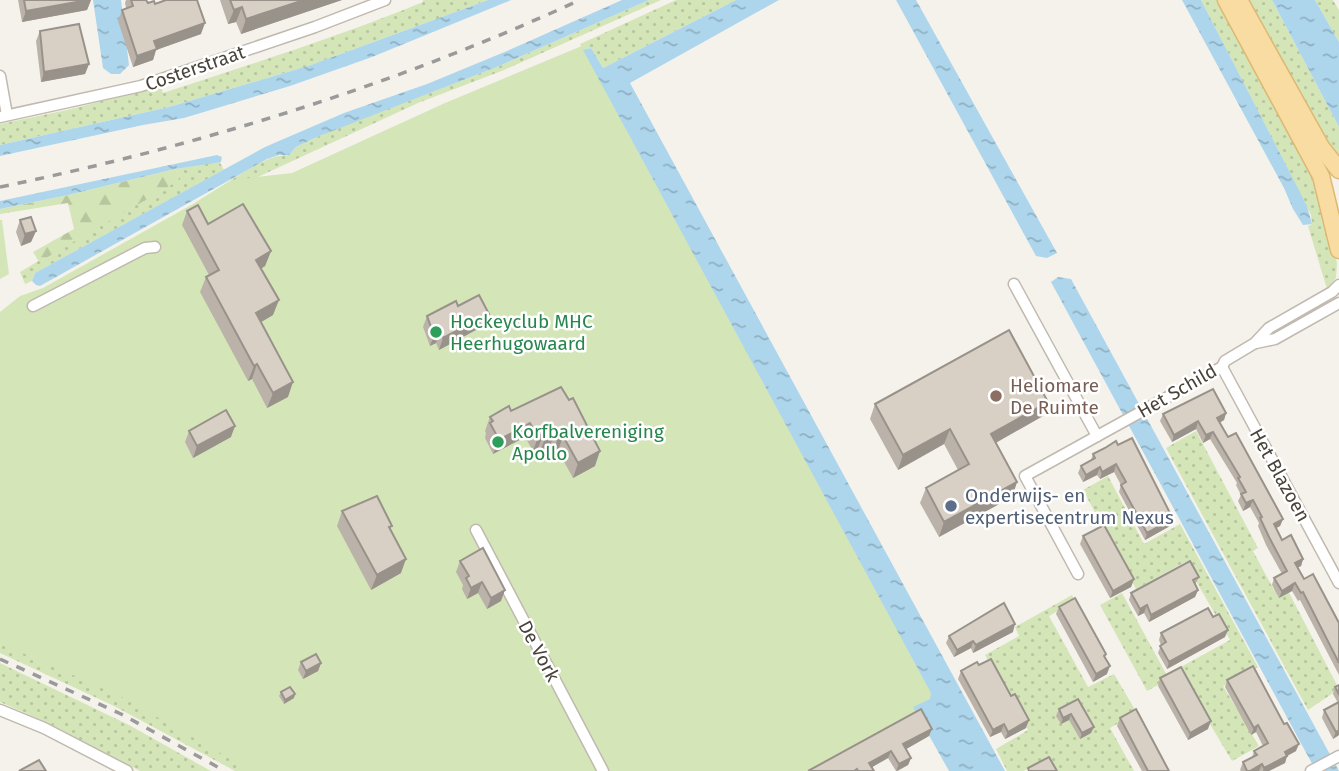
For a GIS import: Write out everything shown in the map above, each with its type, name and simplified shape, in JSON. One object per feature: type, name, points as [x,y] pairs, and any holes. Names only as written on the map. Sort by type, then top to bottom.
[{"type":"main road","points":[[1226,0],[1321,176],[1339,250]]},
{"type":"main road","points":[[1240,0],[1321,147],[1339,170]]},
{"type":"street","name":"Costerstraat","points":[[3,116],[141,86],[316,27],[385,0]]},
{"type":"street","points":[[0,76],[3,116]]},
{"type":"street","points":[[33,306],[145,248],[155,247]]},
{"type":"street","points":[[1014,284],[1097,436]]},
{"type":"street","name":"Het Schild","points":[[1078,574],[1025,477],[1222,367],[1225,361],[1255,343],[1269,328],[1322,298],[1339,285]]},
{"type":"street","name":"Het Schild","points":[[1255,343],[1275,339],[1339,303]]},
{"type":"street","name":"Het Blazoen","points":[[1222,367],[1339,583]]},
{"type":"street","name":"De Vork","points":[[475,530],[603,771]]},
{"type":"street","points":[[0,710],[44,728],[127,771]]},
{"type":"street","points":[[1311,771],[1339,756]]},
{"type":"green space","points":[[423,0],[488,0],[308,66],[169,107],[0,145],[0,124],[161,86],[163,93],[327,39]]},
{"type":"green space","points":[[649,0],[661,0],[504,70],[418,103],[236,187],[231,180],[266,160],[289,155],[296,147],[330,131],[499,66]]},
{"type":"green space","points":[[676,0],[736,0],[603,68],[591,48],[583,50],[580,44]]},
{"type":"green space","points":[[1201,0],[1221,0],[1308,157],[1337,263],[1336,278],[1327,289],[1308,226],[1312,224],[1311,215]]},
{"type":"green space","points":[[1245,0],[1272,0],[1339,127],[1339,164]]},
{"type":"green space","points":[[1315,0],[1333,0],[1339,10],[1339,42]]},
{"type":"green space","points":[[584,45],[941,700],[806,771],[252,771],[118,695],[0,643],[0,312],[20,296],[43,288],[231,180],[292,173],[445,103]]},
{"type":"green space","points":[[219,161],[224,170],[35,273],[32,281],[25,284],[20,272],[180,176],[175,169]]},
{"type":"green space","points":[[175,169],[180,176],[178,181],[39,262],[33,252],[74,229],[68,203],[0,214],[0,209]]},
{"type":"green space","points":[[0,220],[9,274],[0,279]]},
{"type":"green space","points":[[1196,431],[1258,548],[1253,551],[1274,590],[1285,585],[1339,689],[1308,710],[1166,448]]},
{"type":"green space","points":[[1108,476],[1144,544],[1180,524],[1258,667],[1223,686],[1259,746],[1232,761],[1177,669],[1230,640],[1185,562],[1136,589],[1083,490]]},
{"type":"green space","points":[[1122,593],[1169,679],[1147,691],[1100,605]]},
{"type":"green space","points":[[1072,595],[1075,601],[1049,616],[1088,687],[1114,674],[1137,713],[1110,728],[1134,771],[1052,771],[1045,759],[1024,771],[1007,771],[996,749],[1028,730],[985,655],[1019,636],[1015,627]]},
{"type":"green space","points":[[0,630],[285,771],[235,771],[114,706],[0,653]]},
{"type":"green space","points":[[0,663],[129,725],[211,771],[140,771],[48,723],[0,702]]},
{"type":"water","points":[[93,0],[121,0],[129,65],[120,74],[111,74],[103,68]]},
{"type":"water","points":[[488,0],[511,0],[372,57],[290,86],[184,118],[0,156],[0,145],[169,107],[308,66]]},
{"type":"water","points":[[622,0],[649,0],[499,66],[317,137],[296,147],[289,155],[267,159],[40,286],[32,281],[35,273],[265,147],[344,113],[427,84]]},
{"type":"water","points":[[736,0],[779,0],[630,83],[1005,771],[949,771],[913,707],[930,699],[931,693],[583,50],[591,48],[603,68]]},
{"type":"water","points":[[896,0],[916,0],[1057,253],[1047,258],[1036,256]]},
{"type":"water","points":[[1182,0],[1201,0],[1307,206],[1312,224],[1303,225],[1293,209]]},
{"type":"water","points":[[1272,0],[1315,0],[1339,42],[1339,127]]},
{"type":"water","points":[[217,155],[222,157],[221,162],[175,169],[0,209],[0,201]]},
{"type":"water","points":[[1058,277],[1071,279],[1339,771],[1316,771],[1051,282]]},
{"type":"building","points":[[24,0],[88,0],[26,11]]},
{"type":"building","points":[[131,0],[146,0],[148,3],[154,1],[155,4],[166,0],[197,0],[205,23],[154,41],[157,49],[137,56],[122,10],[133,6]]},
{"type":"building","points":[[230,0],[304,0],[246,19],[242,7],[234,10]]},
{"type":"building","points":[[79,24],[89,64],[44,72],[40,31]]},
{"type":"building","points":[[243,204],[271,251],[256,260],[279,300],[256,313],[293,382],[273,393],[257,364],[254,366],[206,277],[219,270],[187,211],[198,205],[208,224]]},
{"type":"building","points":[[31,217],[36,231],[25,234],[20,220]]},
{"type":"building","points":[[479,295],[489,314],[443,338],[440,332],[434,335],[427,316],[456,301],[458,306]]},
{"type":"building","points":[[1009,330],[1048,402],[991,434],[1017,482],[944,522],[926,488],[969,464],[950,429],[903,455],[875,404]]},
{"type":"building","points":[[561,387],[569,400],[573,398],[600,451],[578,463],[563,436],[558,438],[555,431],[538,437],[530,423],[499,440],[490,423],[493,421],[490,417],[509,406],[511,411]]},
{"type":"building","points":[[1213,389],[1226,413],[1217,418],[1228,437],[1236,433],[1283,519],[1274,524],[1282,540],[1291,535],[1303,559],[1295,563],[1304,579],[1313,574],[1339,623],[1339,663],[1303,592],[1301,593],[1295,583],[1282,591],[1274,578],[1287,571],[1253,500],[1246,503],[1241,494],[1246,492],[1238,478],[1240,477],[1213,432],[1206,435],[1198,421],[1174,435],[1163,414]]},
{"type":"building","points":[[226,410],[235,426],[197,446],[189,431]]},
{"type":"building","points":[[1132,438],[1173,519],[1147,533],[1121,485],[1126,482],[1116,464],[1102,472],[1100,467],[1086,475],[1081,466],[1095,458],[1093,454],[1116,441],[1118,445]]},
{"type":"building","points":[[377,496],[406,559],[377,575],[342,511]]},
{"type":"building","points":[[1104,525],[1134,579],[1113,591],[1083,536]]},
{"type":"building","points":[[483,548],[505,590],[491,598],[482,582],[471,588],[466,578],[469,576],[460,561]]},
{"type":"building","points":[[1190,561],[1199,577],[1193,580],[1198,590],[1151,615],[1147,605],[1140,609],[1131,593]]},
{"type":"building","points":[[1075,598],[1110,666],[1096,674],[1059,607]]},
{"type":"building","points":[[1004,603],[1015,624],[976,645],[973,641],[957,650],[949,636]]},
{"type":"building","points":[[1208,608],[1213,617],[1219,614],[1228,630],[1169,662],[1160,646],[1166,642],[1161,633]]},
{"type":"building","points":[[316,654],[321,663],[306,671],[301,662]]},
{"type":"building","points":[[991,659],[1011,696],[1015,694],[1029,720],[1008,732],[1004,724],[993,730],[961,671],[977,662],[979,665]]},
{"type":"building","points":[[1253,666],[1284,724],[1287,723],[1299,744],[1285,752],[1287,756],[1264,768],[1262,764],[1247,771],[1243,762],[1257,755],[1254,751],[1268,743],[1258,725],[1254,728],[1227,680]]},
{"type":"building","points":[[1181,667],[1211,721],[1190,733],[1160,678]]},
{"type":"building","points":[[290,687],[295,694],[285,700],[281,692]]},
{"type":"building","points":[[1078,699],[1094,727],[1082,733],[1071,714],[1063,718],[1059,709]]},
{"type":"building","points":[[1339,702],[1339,730],[1336,732],[1324,710]]},
{"type":"building","points":[[921,709],[932,729],[903,744],[911,758],[899,764],[891,751],[869,763],[874,771],[808,771]]},
{"type":"building","points":[[1136,709],[1169,771],[1148,771],[1120,718]]},
{"type":"building","points":[[1049,757],[1057,771],[1029,771],[1028,768]]},
{"type":"building","points":[[39,760],[46,771],[19,771]]},
{"type":"railway","points":[[0,187],[149,152],[295,110],[439,59],[580,0]]},
{"type":"railway","points":[[0,659],[121,714],[225,771]]},
{"type":"place","name":"Hockeyclub MHC Heerhugowaard","points":[[436,332]]},
{"type":"place","name":"Heliomare De Ruimte","points":[[996,396]]},
{"type":"place","name":"Korfbalvereniging Apollo","points":[[498,442]]},
{"type":"place","name":"Onderwijs- en expertisecentrum Nexus","points":[[951,506]]}]
